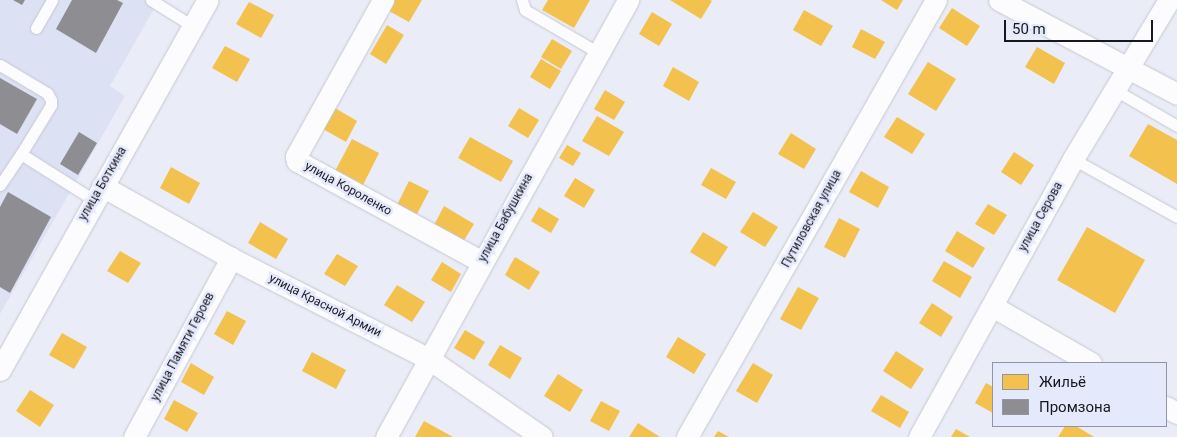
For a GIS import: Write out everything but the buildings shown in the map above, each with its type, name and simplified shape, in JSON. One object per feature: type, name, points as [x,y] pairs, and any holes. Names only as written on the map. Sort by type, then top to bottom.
[{"type":"street","name":"улица Боткина","points":[[0,370],[208,0]]},
{"type":"street","name":"улица Короленко","points":[[383,0],[296,156],[297,161],[482,262]]},
{"type":"street","name":"улица Бабушкина","points":[[386,437],[628,0]]},
{"type":"street","name":"Путиловская улица","points":[[687,437],[936,0]]},
{"type":"street","points":[[999,0],[1177,94]]},
{"type":"street","name":"улица Серова","points":[[919,437],[1073,159],[1169,0]]},
{"type":"street","name":"улица Красной Армии","points":[[98,193],[231,258],[429,359],[542,437]]},
{"type":"street","name":"улица Памяти Героев","points":[[134,437],[231,258]]},
{"type":"street","points":[[992,306],[1089,362]]},
{"type":"lane","points":[[36,28],[52,0]]},
{"type":"lane","points":[[150,0],[194,27]]},
{"type":"lane","points":[[522,0],[525,10],[600,53]]},
{"type":"lane","points":[[0,65],[47,93],[51,100],[51,106],[0,185]]},
{"type":"lane","points":[[1114,90],[1177,126]]},
{"type":"lane","points":[[21,154],[98,193]]},
{"type":"lane","points":[[1073,159],[1177,217]]},
{"type":"shaded area","points":[[0,0],[159,0],[110,86],[125,96],[0,314]]}]
